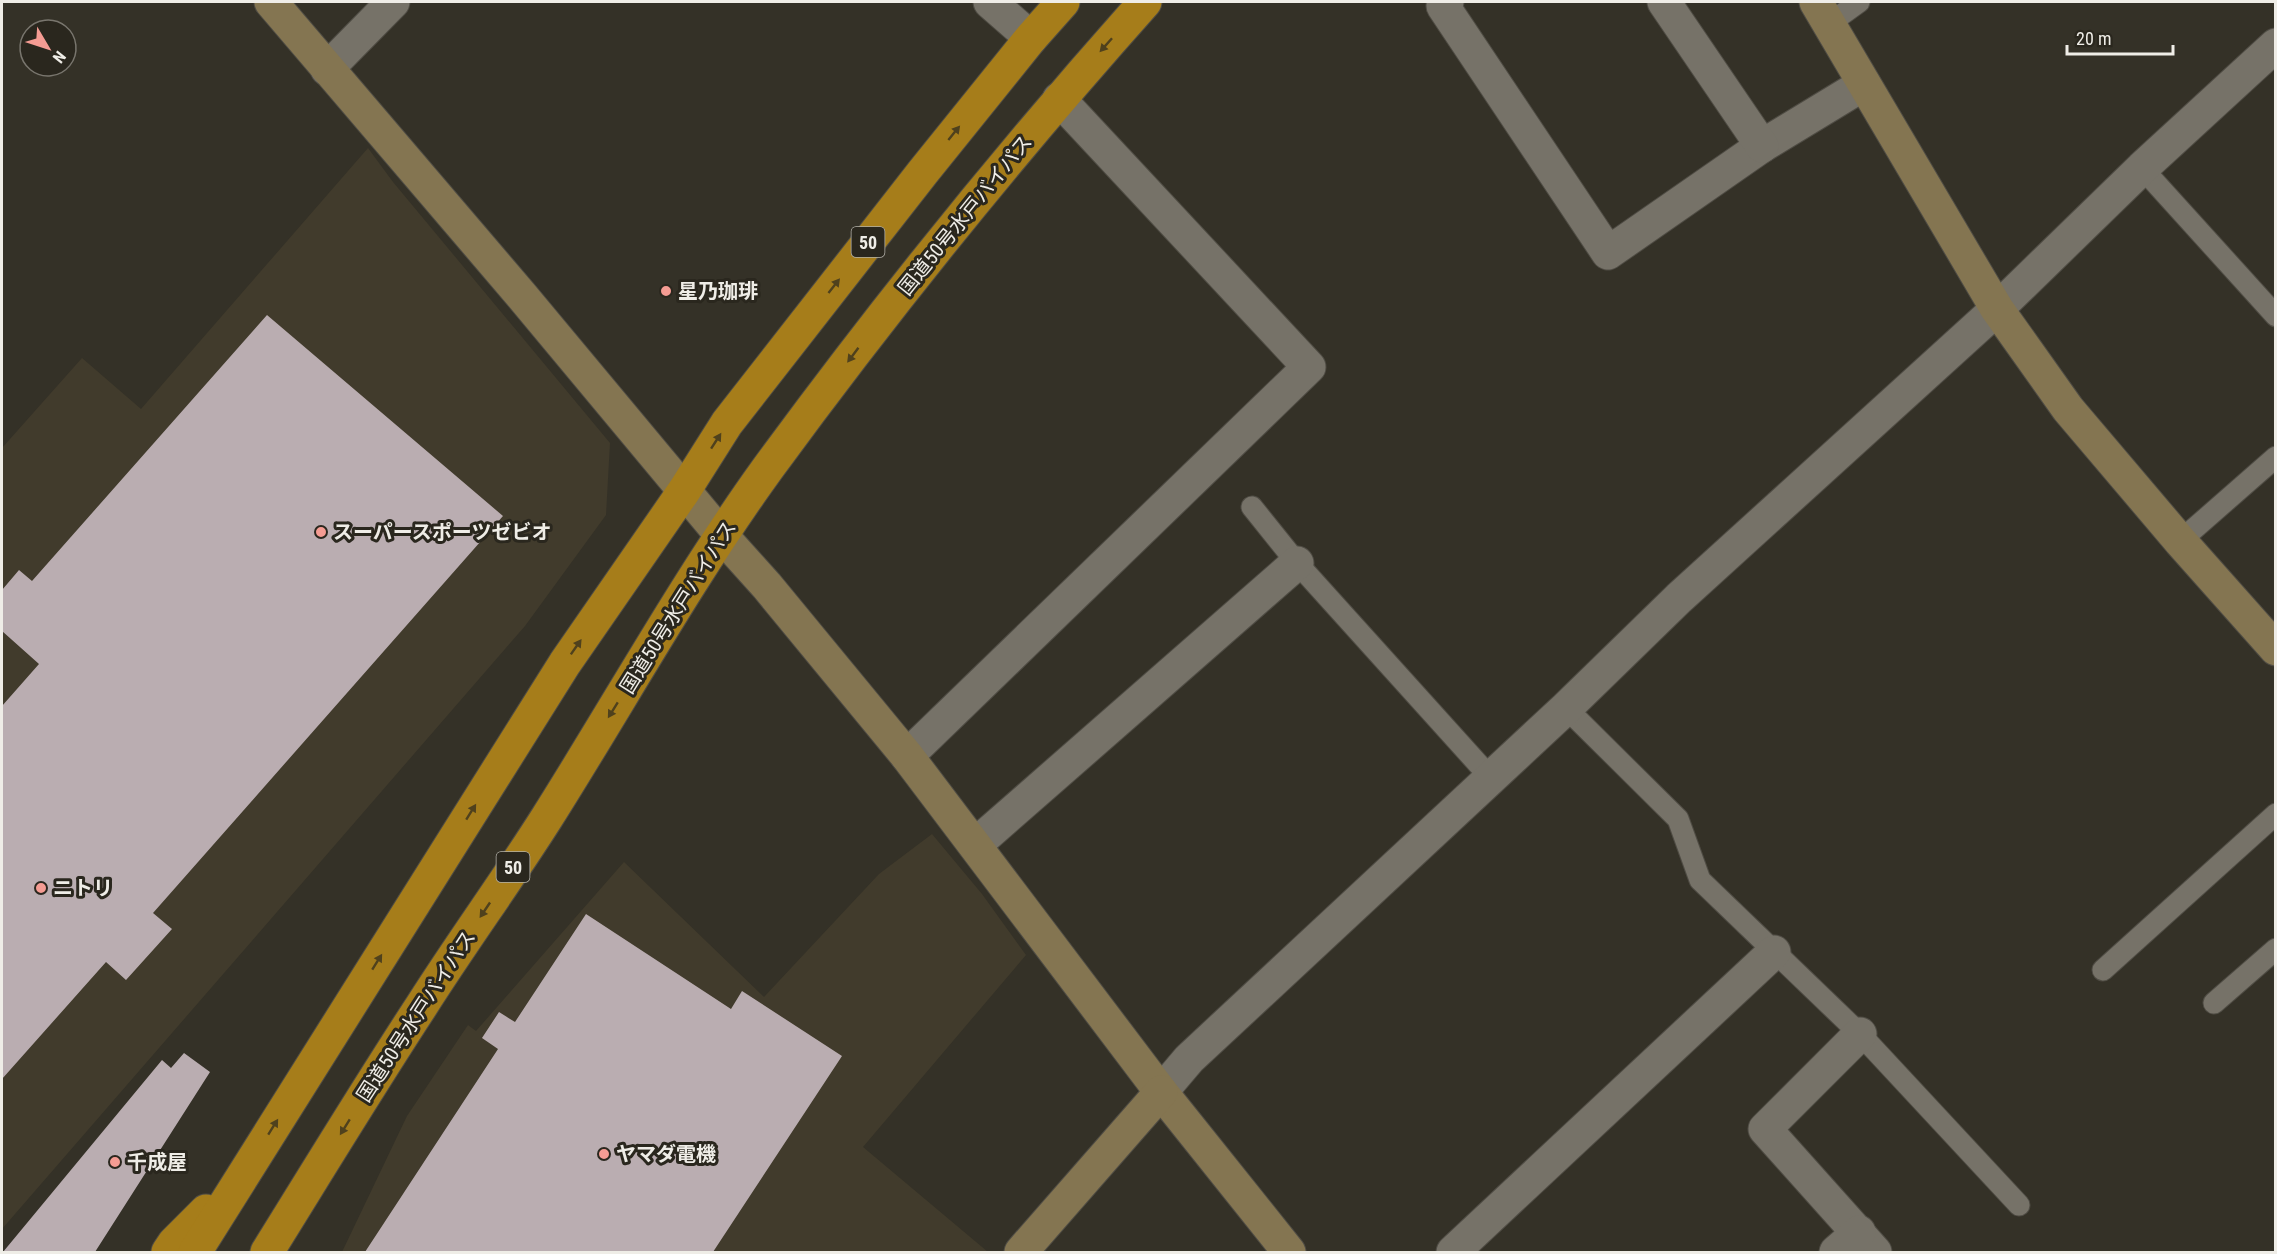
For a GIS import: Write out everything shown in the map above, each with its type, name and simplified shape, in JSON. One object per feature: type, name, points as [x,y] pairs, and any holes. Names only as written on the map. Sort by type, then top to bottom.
[{"type":"highway","name":"50","points":[[195,1252],[565,663],[684,491],[727,423],[916,181],[1031,38],[1063,2]]},
{"type":"highway","name":"国道50号水戸バイパス","points":[[267,1252],[420,1007],[544,822],[722,536],[767,470],[871,330],[1059,99],[1145,2]]},
{"type":"highway","points":[[168,1252],[174,1243],[242,1176]]},
{"type":"highway","points":[[280,1252],[302,1196]]},
{"type":"street","points":[[271,2],[722,536],[767,586],[907,756],[1161,1092],[1289,1252]]},
{"type":"street","points":[[327,69],[393,2]]},
{"type":"street","points":[[990,2],[1031,38]]},
{"type":"street","points":[[1447,2],[1443,6],[1608,253],[1762,146],[1864,84]]},
{"type":"street","points":[[1664,2],[1762,146]]},
{"type":"street","points":[[1823,12],[1997,309],[2068,409],[2180,541],[2276,649]]},
{"type":"street","points":[[1021,1252],[1189,1059],[1566,708],[1678,598],[1997,309],[2142,168],[2276,45]]},
{"type":"street","points":[[907,756],[1309,366],[1059,99]]},
{"type":"street","points":[[975,845],[1297,563]]},
{"type":"street","points":[[1453,1252],[1774,952]]},
{"type":"street","points":[[1857,1246],[1765,1129],[1860,1034]]},
{"type":"lane","points":[[1823,12],[1859,2]]},
{"type":"lane","points":[[2142,168],[2276,316]]},
{"type":"lane","points":[[2180,541],[2276,457]]},
{"type":"lane","points":[[1251,507],[1297,563],[1490,777]]},
{"type":"lane","points":[[1566,708],[1678,819],[1700,880],[1860,1034],[2019,1205]]},
{"type":"lane","points":[[2103,970],[2276,814]]},
{"type":"lane","points":[[2214,1003],[2276,949]]},
{"type":"shaded area","points":[[368,148],[393,182],[610,443],[606,515],[525,626],[2,1229],[2,448],[82,358],[141,409]]},
{"type":"shaded area","points":[[932,834],[982,894],[1026,955],[863,1147],[988,1252],[342,1252],[407,1116],[468,1025],[476,1031],[624,862],[764,997],[879,874]]},
{"type":"building","points":[[267,315],[503,516],[153,913],[172,929],[126,980],[106,962],[2,1079],[2,706],[39,664],[2,631],[2,590],[19,570],[32,581]]},
{"type":"building","name":"ヤマダ電機","points":[[586,914],[731,1009],[742,991],[842,1056],[713,1252],[365,1252],[498,1049],[482,1038],[499,1012],[515,1022]]},
{"type":"building","name":"千成屋","points":[[184,1053],[210,1072],[95,1252],[3,1252],[162,1060],[171,1068]]},
{"type":"place","name":"星乃珈琲","points":[[666,291]]},
{"type":"place","name":"スーパースポーツゼビオ","points":[[321,532]]},
{"type":"place","name":"ニトリ","points":[[41,888]]},
{"type":"place","name":"ヤマダ電機","points":[[604,1154]]},
{"type":"place","name":"千成屋","points":[[115,1162]]}]
